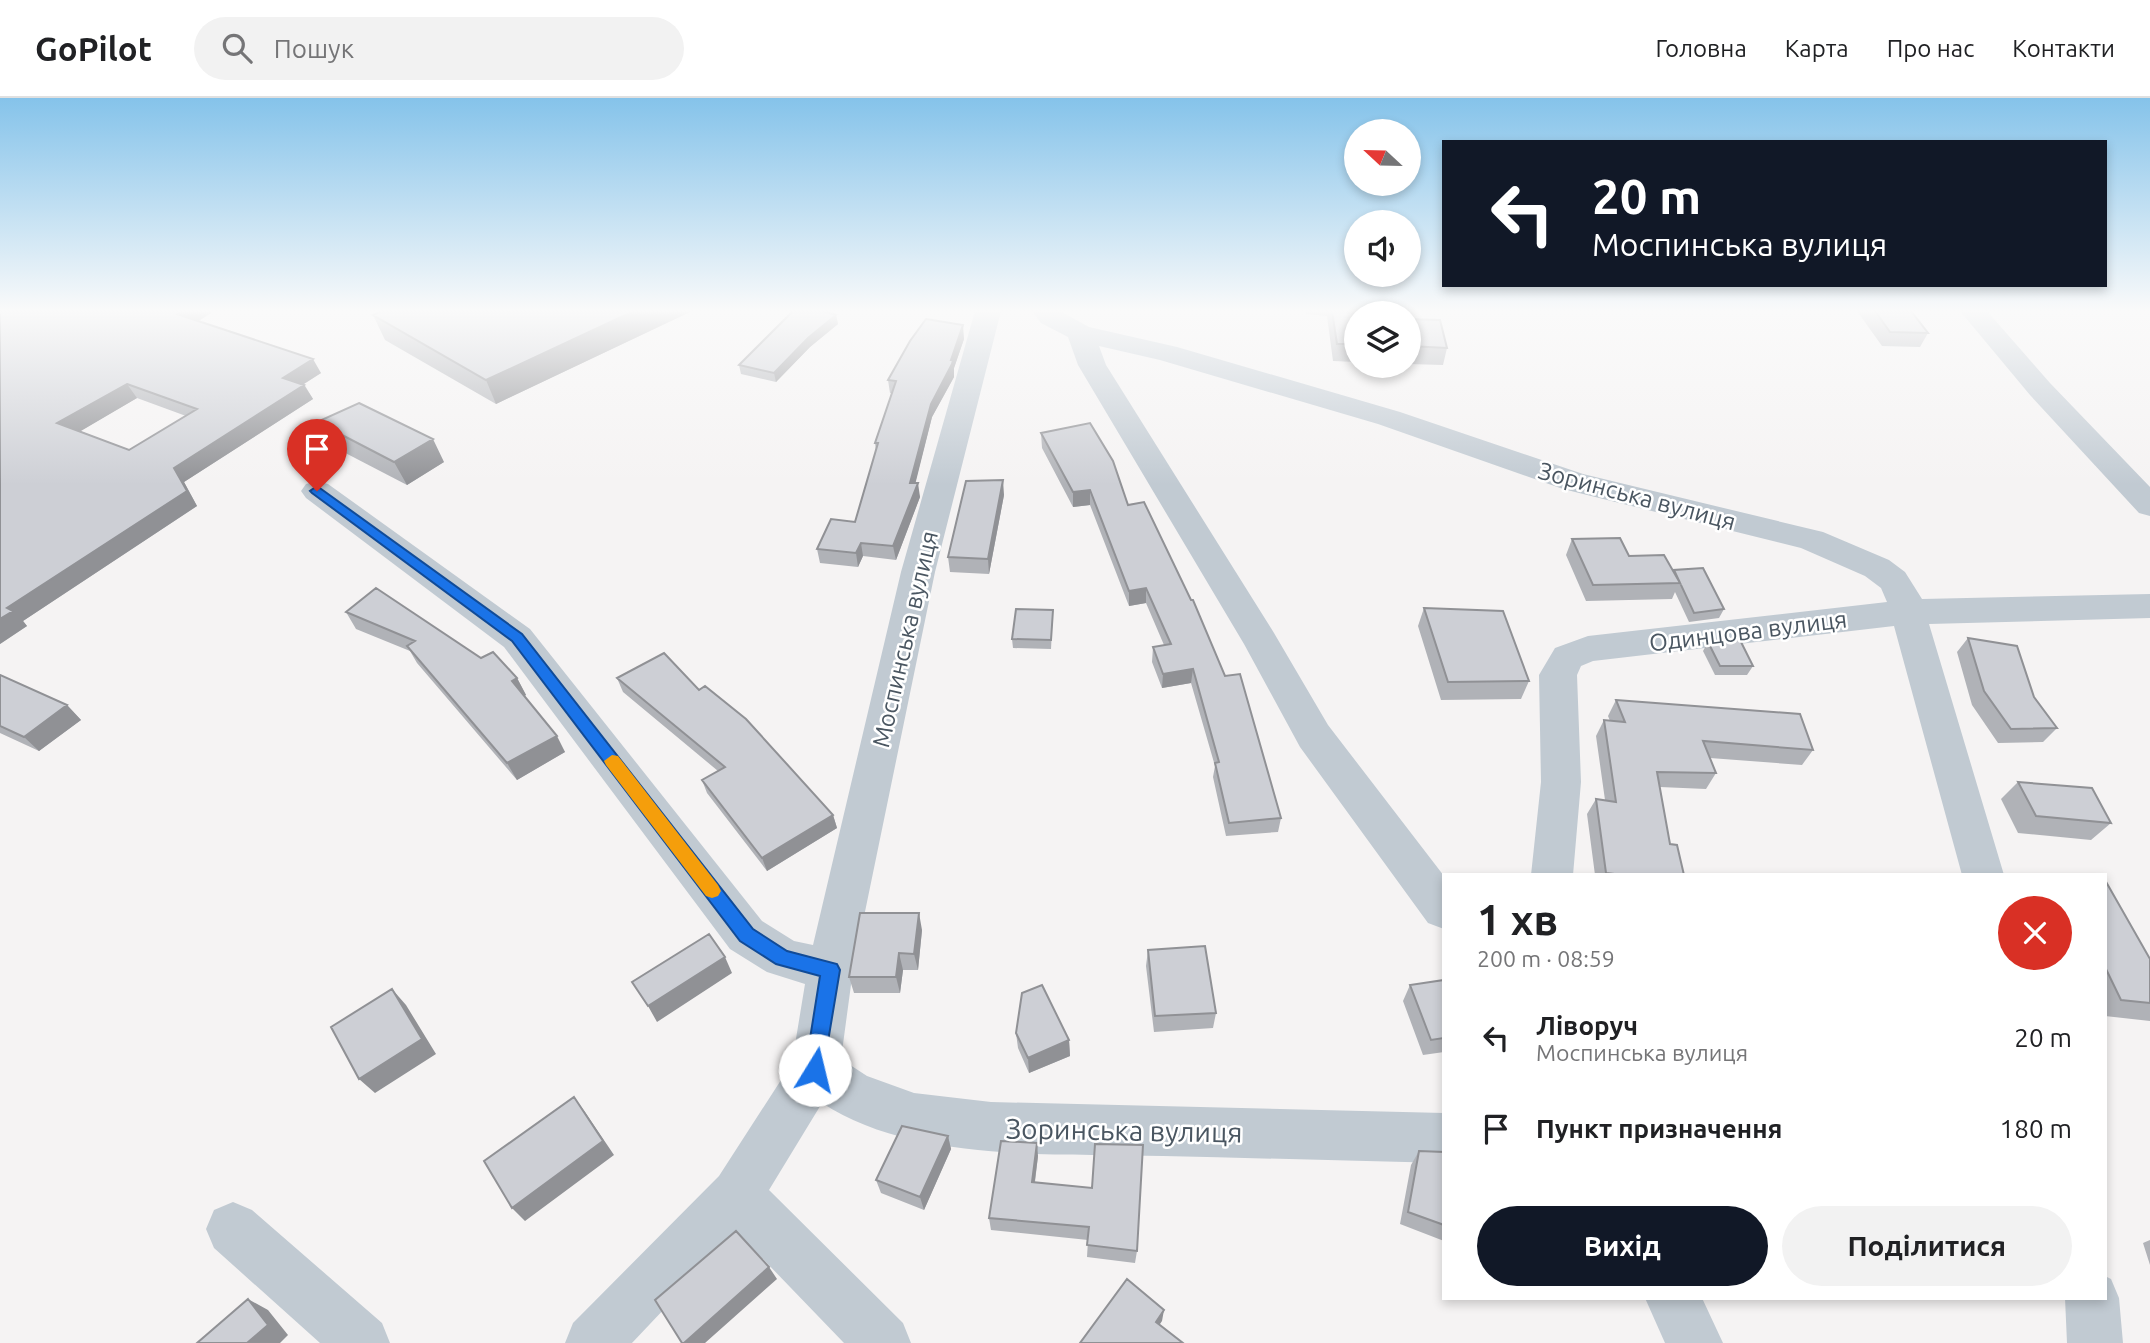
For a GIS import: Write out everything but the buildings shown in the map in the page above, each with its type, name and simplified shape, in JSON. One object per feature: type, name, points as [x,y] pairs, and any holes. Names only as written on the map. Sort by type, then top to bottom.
[{"type":"street","name":"Моспинська вулиця","points":[[593,1343],[737,1194],[815,1070],[830,970],[918,572],[1005,369]]},
{"type":"street","points":[[1095,369],[1261,642],[1314,736],[1442,907]]},
{"type":"street","name":"Зоринська вулиця","points":[[1222,369],[1390,418],[1574,482],[1811,540],[1877,568],[1893,580],[1903,595],[1982,873]]},
{"type":"street","points":[[2023,369],[2150,506]]},
{"type":"street","points":[[317,491],[517,638],[747,935],[783,958],[830,970]]},
{"type":"street","name":"Одинцова вулиця","points":[[1552,873],[1561,782],[1558,675],[1568,657],[1588,649],[1906,612],[2150,606]]},
{"type":"street","name":"Зоринська вулиця","points":[[815,1070],[852,1094],[914,1116],[990,1127],[1442,1138]]},
{"type":"street","points":[[737,1194],[883,1343]]},
{"type":"street","points":[[233,1229],[362,1343]]},
{"type":"street","points":[[1673,1300],[1695,1343]]},
{"type":"street","points":[[2092,1300],[2095,1343]]},
{"type":"slow traffic","points":[[612,761],[712,891]]},
{"type":"route","points":[[317,491],[517,638],[747,935],[783,958],[830,970],[815,1070]]}]
